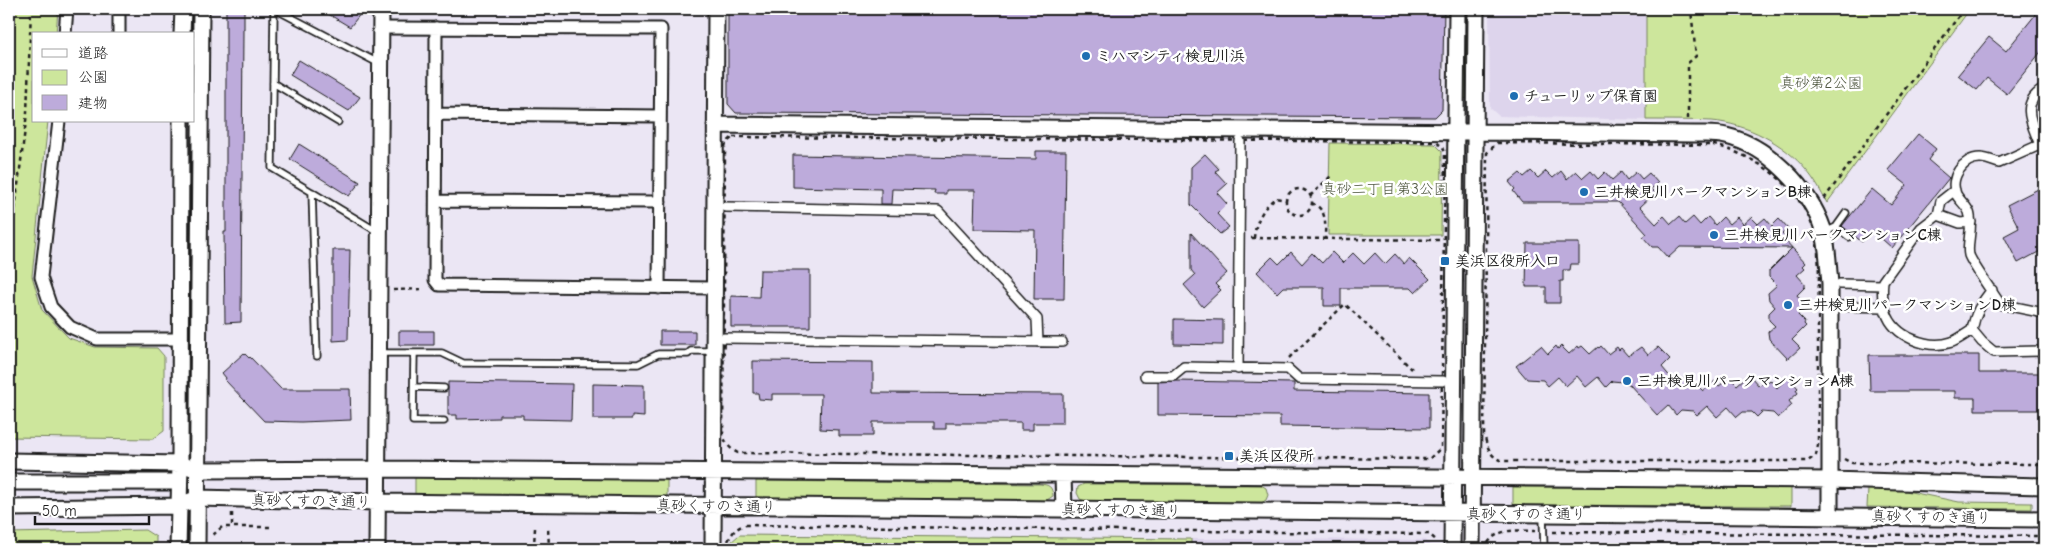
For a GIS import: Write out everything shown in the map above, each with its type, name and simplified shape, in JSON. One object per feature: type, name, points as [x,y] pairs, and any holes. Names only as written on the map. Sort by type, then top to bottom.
[{"type":"street","points":[[65,32],[67,9]]},
{"type":"street","points":[[119,9],[119,32]]},
{"type":"street","points":[[182,9],[182,32]]},
{"type":"street","points":[[197,549],[197,121],[201,9]]},
{"type":"street","points":[[377,549],[381,9]]},
{"type":"street","points":[[713,549],[716,9]]},
{"type":"street","points":[[1446,547],[1452,514],[1453,478],[1456,9]]},
{"type":"street","points":[[1476,9],[1472,514],[1479,549]]},
{"type":"street","points":[[381,28],[661,29],[659,288]]},
{"type":"street","points":[[436,28],[435,280],[439,285],[714,288]]},
{"type":"street","points":[[2044,90],[2032,100],[2028,109],[2029,116],[2042,144],[1998,163],[1981,158],[1970,160],[1959,169],[1955,177],[1956,194],[1969,212],[1971,222],[1969,254],[2000,304],[2044,314]]},
{"type":"street","points":[[436,114],[660,116]]},
{"type":"street","points":[[59,122],[41,277],[51,307],[70,327],[96,339],[180,338]]},
{"type":"street","points":[[178,549],[182,122]]},
{"type":"street","points":[[715,125],[1726,135],[1751,146],[1778,164],[1801,188],[1830,230],[1828,252],[1830,283],[1830,516]]},
{"type":"street","points":[[1238,369],[1240,140]]},
{"type":"street","points":[[1955,190],[1941,201],[1938,215],[1914,236],[1883,281],[1884,307],[1886,314],[1901,332],[1912,339],[1926,344],[1951,342],[1972,330]]},
{"type":"street","points":[[436,201],[660,202]]},
{"type":"street","points":[[725,207],[938,211],[1037,319],[1038,342]]},
{"type":"street","points":[[1938,215],[1960,223],[1971,222]]},
{"type":"street","points":[[1840,284],[1882,285]]},
{"type":"street","points":[[1992,290],[1982,302],[1974,318],[1972,330],[1982,342],[1994,352],[2044,351]]},
{"type":"street","points":[[1840,306],[1884,307]]},
{"type":"street","points":[[724,338],[1062,342]]},
{"type":"street","points":[[1145,376],[1173,376],[1184,367],[1288,369],[1299,379],[1443,381]]},
{"type":"street","points":[[9,461],[180,464],[198,470]]},
{"type":"street","points":[[9,482],[178,482],[198,470]]},
{"type":"street","name":"真砂くすのき通り","points":[[198,470],[713,471],[1830,480],[2044,486]]},
{"type":"street","points":[[1063,475],[1064,510]]},
{"type":"street","points":[[178,482],[198,498]]},
{"type":"street","points":[[9,508],[178,506],[198,498]]},
{"type":"street","name":"真砂くすのき通り","points":[[198,498],[377,502],[1064,510],[2044,519]]},
{"type":"lane","points":[[380,233],[272,168],[275,9],[381,64]]},
{"type":"lane","points":[[273,83],[338,122]]},
{"type":"lane","points":[[312,192],[317,356]]},
{"type":"lane","points":[[1846,213],[1830,230],[1848,237]]},
{"type":"lane","points":[[378,352],[442,353],[463,363],[638,364],[658,354],[688,354],[691,351],[714,351]]},
{"type":"lane","points":[[414,353],[413,421],[444,421]]},
{"type":"lane","points":[[414,387],[444,388]]},
{"type":"lane","points":[[1543,513],[1544,549]]},
{"type":"path","points":[[9,257],[27,113],[31,9]]},
{"type":"path","points":[[1673,9],[1680,12],[1691,9],[1696,56],[1688,63],[1688,123]]},
{"type":"path","points":[[1823,200],[1964,9]]},
{"type":"path","points":[[733,137],[1240,140],[1438,143],[1445,153],[1441,448],[1438,453],[1429,459],[738,453],[732,450],[723,436],[725,147],[726,143],[733,137]]},
{"type":"path","points":[[1494,144],[1714,145],[1731,149],[1756,160],[1770,170],[1793,193],[1811,226],[1818,252],[1818,450],[1813,459],[1808,462],[1503,461],[1492,456],[1488,450],[1484,434],[1487,153],[1494,144]]},
{"type":"path","points":[[1310,196],[1331,176]]},
{"type":"path","points":[[1297,189],[1305,190],[1310,196],[1311,203],[1307,212],[1299,214],[1288,208],[1286,200],[1290,193],[1297,189]]},
{"type":"path","points":[[1254,238],[1255,226],[1271,202],[1276,198],[1286,200]]},
{"type":"path","points":[[1311,203],[1318,206],[1324,215],[1325,239]]},
{"type":"path","points":[[1239,238],[1444,240]]},
{"type":"path","points":[[390,290],[426,289],[437,283]]},
{"type":"path","points":[[1288,369],[1288,359],[1344,304],[1414,371]]},
{"type":"path","points":[[1434,371],[1443,370]]},
{"type":"path","points":[[1842,454],[1847,461],[1852,463],[2044,464]]},
{"type":"path","points":[[232,513],[232,526]]},
{"type":"path","points":[[728,543],[732,533],[739,527],[746,525],[1429,534],[1446,547]]},
{"type":"path","points":[[211,542],[218,528],[232,526],[270,527]]},
{"type":"path","points":[[535,528],[534,545],[536,549]]},
{"type":"path","points":[[547,549],[549,547],[548,528]]},
{"type":"path","points":[[1479,549],[1502,531],[2044,536]]},
{"type":"shaded area","points":[[1489,9],[1646,9],[1646,120],[1499,116],[1490,108]]},
{"type":"shaded area","points":[[1191,539],[1425,540],[1434,549],[1191,549]]},
{"type":"green space","points":[[10,9],[58,9],[56,32],[32,32],[32,122],[48,122],[32,276],[42,310],[69,338],[95,347],[157,348],[164,356],[164,431],[153,439],[9,437]]},
{"type":"green space","points":[[1465,9],[1468,9],[1468,97],[1466,99],[1464,97]]},
{"type":"green space","name":"真砂第2公園","points":[[1646,9],[1970,9],[1827,203],[1818,186],[1797,160],[1764,136],[1738,126],[1712,121],[1646,120]]},
{"type":"green space","name":"真砂二丁目第3公園","points":[[1330,143],[1435,144],[1442,151],[1441,235],[1328,235]]},
{"type":"green space","points":[[415,477],[667,479],[667,497],[415,495]]},
{"type":"green space","points":[[756,481],[1040,484],[1050,487],[1053,496],[1047,500],[1040,501],[756,499]]},
{"type":"green space","points":[[1084,484],[1261,485],[1266,488],[1268,495],[1266,500],[1261,503],[1086,501],[1080,499],[1077,493],[1078,487]]},
{"type":"green space","points":[[1513,487],[1791,488],[1791,506],[1513,505]]},
{"type":"green space","points":[[1868,489],[1901,490],[1959,502],[2032,503],[2032,509],[1867,507]]},
{"type":"green space","points":[[145,530],[156,537],[156,549],[9,549],[9,533]]},
{"type":"green space","points":[[739,535],[1191,539],[1191,549],[730,549],[730,543]]},
{"type":"building","points":[[226,9],[244,9],[244,29],[241,322],[225,323],[224,232],[226,232]]},
{"type":"building","points":[[320,9],[354,9],[361,13],[350,27]]},
{"type":"building","name":"ミハマシティ検見川浜","points":[[728,9],[1444,9],[1442,110],[1435,117],[736,113],[728,104]]},
{"type":"building","points":[[2040,9],[2044,9],[2044,48],[2007,94],[1987,78],[1977,90],[1958,75],[1989,37],[2006,51]]},
{"type":"building","points":[[299,60],[360,97],[349,111],[290,75]]},
{"type":"building","points":[[1918,134],[1936,149],[1928,160],[1949,178],[1892,248],[1872,230],[1862,242],[1842,226],[1872,189],[1891,205],[1907,185],[1888,170]]},
{"type":"building","points":[[299,144],[360,182],[349,196],[290,159]]},
{"type":"building","points":[[1036,151],[1066,151],[1064,299],[1034,299],[1035,230],[974,229],[975,190],[946,190],[946,194],[934,194],[935,190],[892,189],[891,204],[881,204],[881,189],[793,187],[793,155],[1036,159]]},
{"type":"building","points":[[1205,154],[1219,169],[1215,171],[1227,184],[1217,193],[1227,204],[1217,214],[1229,227],[1220,234],[1191,205],[1191,167]]},
{"type":"building","points":[[1531,171],[1538,178],[1546,171],[1553,178],[1561,171],[1567,179],[1576,171],[1583,178],[1591,171],[1598,179],[1605,172],[1612,180],[1621,172],[1627,180],[1636,172],[1642,179],[1649,173],[1658,183],[1651,189],[1655,193],[1640,207],[1656,224],[1664,216],[1671,224],[1679,217],[1685,224],[1693,217],[1700,225],[1708,217],[1715,225],[1723,217],[1729,224],[1737,217],[1743,224],[1751,217],[1758,224],[1765,218],[1772,226],[1779,219],[1788,229],[1782,234],[1785,237],[1784,239],[1806,263],[1803,266],[1805,268],[1797,275],[1805,284],[1805,287],[1797,295],[1806,307],[1798,315],[1805,322],[1806,326],[1792,340],[1800,348],[1788,359],[1769,339],[1768,332],[1775,326],[1769,320],[1769,313],[1775,307],[1769,300],[1768,293],[1777,285],[1769,277],[1769,271],[1792,248],[1680,247],[1668,258],[1658,247],[1652,247],[1643,237],[1647,234],[1618,202],[1522,202],[1513,191],[1515,189],[1509,182],[1520,173],[1524,177]]},
{"type":"building","points":[[2044,186],[2044,249],[2018,263],[2004,236],[2019,228],[2007,205]]},
{"type":"building","points":[[1191,233],[1227,273],[1215,284],[1221,290],[1203,307],[1184,285],[1195,275],[1191,270]]},
{"type":"building","points":[[1527,243],[1579,243],[1579,264],[1571,264],[1570,270],[1563,270],[1563,281],[1560,281],[1560,303],[1546,303],[1546,287],[1526,287]]},
{"type":"building","points":[[333,250],[350,250],[348,340],[333,341]]},
{"type":"building","points":[[1291,252],[1302,264],[1312,253],[1322,263],[1332,252],[1343,263],[1353,253],[1364,264],[1375,253],[1385,264],[1395,254],[1404,264],[1409,258],[1430,279],[1415,293],[1410,288],[1341,288],[1341,306],[1324,306],[1324,287],[1283,287],[1277,293],[1257,272],[1272,257],[1279,264]]},
{"type":"building","points":[[760,270],[810,270],[810,327],[731,327],[731,296],[759,297]]},
{"type":"building","points":[[1174,319],[1223,320],[1223,345],[1174,344]]},
{"type":"building","points":[[399,331],[434,331],[434,345],[399,345]]},
{"type":"building","points":[[660,331],[695,331],[695,345],[660,345]]},
{"type":"building","name":"三井検見川パークマンションA棟","points":[[1541,346],[1548,354],[1556,346],[1558,349],[1561,346],[1569,354],[1578,346],[1579,348],[1582,346],[1590,354],[1601,346],[1608,354],[1617,347],[1619,350],[1621,348],[1628,356],[1641,347],[1648,355],[1658,347],[1670,359],[1662,367],[1677,385],[1686,377],[1687,379],[1689,377],[1703,391],[1715,381],[1719,386],[1730,378],[1737,385],[1746,377],[1749,380],[1751,377],[1759,386],[1766,380],[1768,382],[1770,380],[1777,388],[1788,377],[1798,388],[1796,390],[1798,393],[1789,401],[1792,405],[1778,418],[1773,413],[1762,412],[1757,417],[1752,412],[1743,412],[1737,417],[1728,407],[1717,417],[1707,406],[1697,415],[1693,411],[1681,410],[1676,415],[1668,405],[1657,415],[1629,384],[1623,382],[1612,381],[1606,387],[1598,377],[1586,387],[1577,376],[1566,386],[1558,377],[1548,386],[1543,380],[1527,379],[1516,366]]},
{"type":"building","points":[[244,353],[281,389],[350,389],[351,420],[264,421],[225,380],[226,378],[222,373]]},
{"type":"building","points":[[1869,355],[1979,355],[1979,373],[2044,373],[2044,410],[1975,410],[1975,398],[1955,398],[1955,391],[1870,391]]},
{"type":"building","points":[[753,361],[873,362],[873,393],[1063,394],[1063,423],[1033,423],[1033,430],[1021,430],[1021,423],[946,423],[946,429],[934,429],[934,422],[873,422],[873,436],[839,436],[839,430],[820,429],[821,394],[772,394],[772,400],[759,399],[758,393],[753,393]]},
{"type":"building","points":[[448,382],[572,384],[571,420],[523,419],[523,415],[499,415],[499,418],[457,419],[457,415],[448,415]]},
{"type":"building","points":[[1158,382],[1294,383],[1294,391],[1429,393],[1429,428],[1280,426],[1280,416],[1158,415]]},
{"type":"building","points":[[593,384],[644,385],[644,417],[632,416],[632,419],[593,419]]},
{"type":"place","name":"ミハマシティ検見川浜","points":[[1086,56]]},
{"type":"place","name":"チューリップ保育園","points":[[1514,96]]},
{"type":"place","name":"三井検見川パークマンションB棟","points":[[1584,192]]},
{"type":"place","name":"三井検見川パークマンションC棟","points":[[1714,235]]},
{"type":"place","name":"美浜区役所入口","points":[[1445,261]]},
{"type":"place","name":"三井検見川パークマンションD棟","points":[[1788,305]]},
{"type":"place","name":"三井検見川パークマンションA棟","points":[[1627,381]]},
{"type":"place","name":"美浜区役所","points":[[1229,456]]}]
